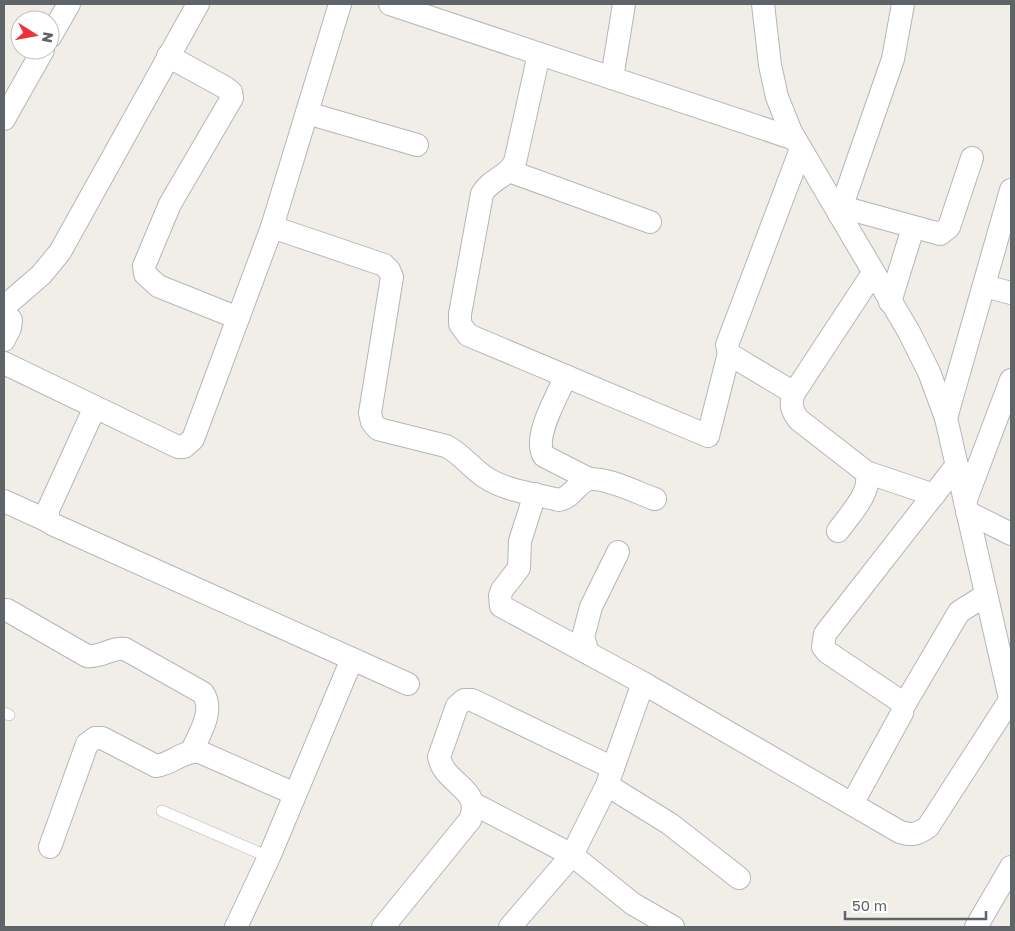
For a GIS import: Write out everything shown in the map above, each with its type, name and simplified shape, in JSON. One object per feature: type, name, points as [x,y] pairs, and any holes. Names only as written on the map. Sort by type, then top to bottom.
[{"type":"street","points":[[60,19],[68,4]]},
{"type":"street","points":[[4,307],[52,264],[198,4]]},
{"type":"street","points":[[4,363],[178,447],[190,444],[272,227],[340,4]]},
{"type":"street","points":[[390,4],[612,78],[798,144]]},
{"type":"street","points":[[612,78],[624,4]]},
{"type":"street","points":[[535,494],[520,541],[519,568],[502,590],[500,602],[504,608],[643,683],[900,832],[909,835],[920,833],[928,827],[1011,701],[946,418],[929,372],[909,332],[873,273],[840,210],[798,144],[777,96],[771,73],[764,4]]},
{"type":"street","points":[[840,210],[893,59],[903,4]]},
{"type":"street","points":[[539,54],[515,162],[509,171],[490,183],[482,194],[460,314],[460,324],[468,335],[708,436],[729,353],[728,337],[798,144]]},
{"type":"street","points":[[168,56],[226,88],[231,92],[232,98],[166,211],[144,266],[145,274],[158,286],[238,318]]},
{"type":"street","points":[[4,119],[37,60]]},
{"type":"street","points":[[307,113],[416,145]]},
{"type":"street","points":[[840,210],[934,234],[945,232],[972,158]]},
{"type":"street","points":[[509,171],[650,222]]},
{"type":"street","points":[[946,418],[1011,190]]},
{"type":"street","points":[[272,227],[384,265],[390,270],[392,276],[370,413],[372,422],[378,429],[446,446],[455,450],[484,477],[496,484],[535,494],[559,500],[569,498],[582,483],[589,480],[601,480],[655,499]]},
{"type":"street","points":[[890,302],[913,228]]},
{"type":"street","points":[[873,273],[794,392],[791,402],[792,412],[799,420],[866,472],[934,495]]},
{"type":"street","points":[[984,286],[1011,293]]},
{"type":"street","points":[[4,312],[11,320],[10,328],[4,340]]},
{"type":"street","points":[[729,353],[794,392]]},
{"type":"street","points":[[566,376],[543,429],[539,442],[540,450],[544,456],[589,480]]},
{"type":"street","points":[[966,507],[1009,390]]},
{"type":"street","points":[[48,521],[48,510],[95,407]]},
{"type":"street","points":[[903,707],[900,701],[827,652],[823,640],[825,634],[957,466]]},
{"type":"street","points":[[838,531],[864,493],[869,479],[866,472]]},
{"type":"street","points":[[4,501],[408,684]]},
{"type":"street","points":[[966,507],[1011,534]]},
{"type":"street","points":[[588,653],[584,638],[591,607],[618,552]]},
{"type":"street","points":[[852,804],[902,713],[903,707],[959,612],[986,594]]},
{"type":"street","points":[[7,610],[86,656],[98,656],[116,648],[125,649],[203,694],[208,701],[208,710],[192,751]]},
{"type":"street","points":[[236,927],[269,857],[352,659]]},
{"type":"street","points":[[510,927],[572,854],[610,777],[643,683]]},
{"type":"street","points":[[673,927],[633,904],[572,854],[474,804],[470,796],[445,771],[439,756],[457,706],[464,700],[472,700],[610,777],[739,878]]},
{"type":"street","points":[[50,847],[90,739],[102,738],[156,766],[163,765],[192,751],[200,752],[295,794]]},
{"type":"street","points":[[383,927],[470,820],[474,804]]},
{"type":"street","points":[[976,927],[1011,868]]},
{"type":"lane","points":[[162,810],[269,857]]}]
